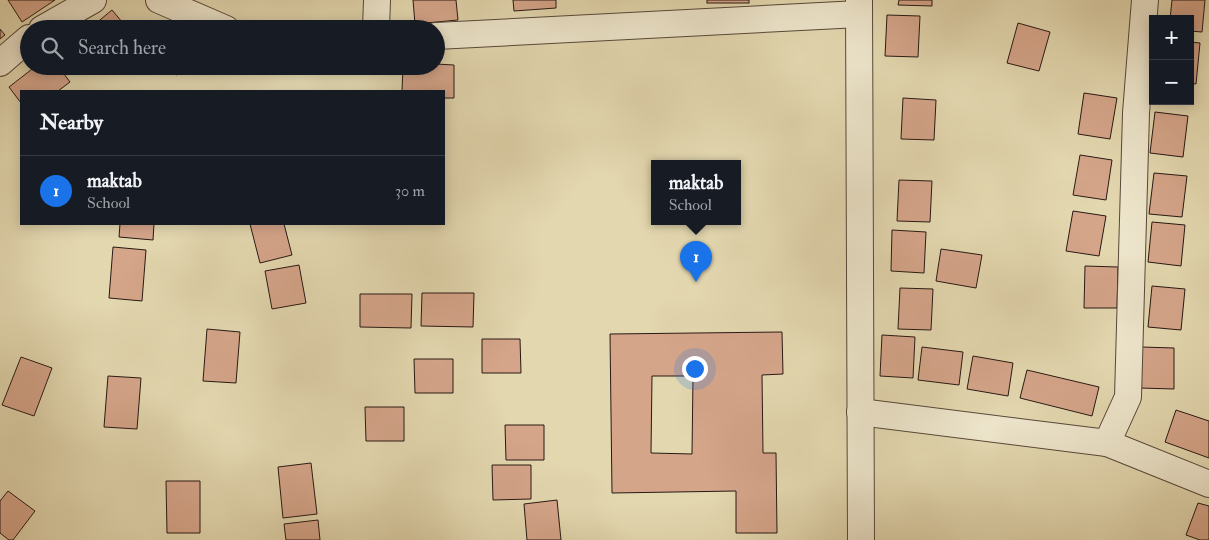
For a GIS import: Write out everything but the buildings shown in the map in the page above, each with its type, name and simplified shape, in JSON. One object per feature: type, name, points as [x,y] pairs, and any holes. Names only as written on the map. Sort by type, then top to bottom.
[{"type":"street","points":[[58,20],[93,0]]},
{"type":"street","points":[[158,0],[205,20]]},
{"type":"street","points":[[376,20],[377,0]]},
{"type":"street","points":[[1107,444],[1128,397],[1136,113],[1145,0]]},
{"type":"street","points":[[445,35],[859,7],[861,540]]},
{"type":"street","points":[[0,63],[20,46]]},
{"type":"street","points":[[860,412],[1107,444],[1209,484]]},
{"type":"place","name":"maktab","points":[[696,282]]}]
